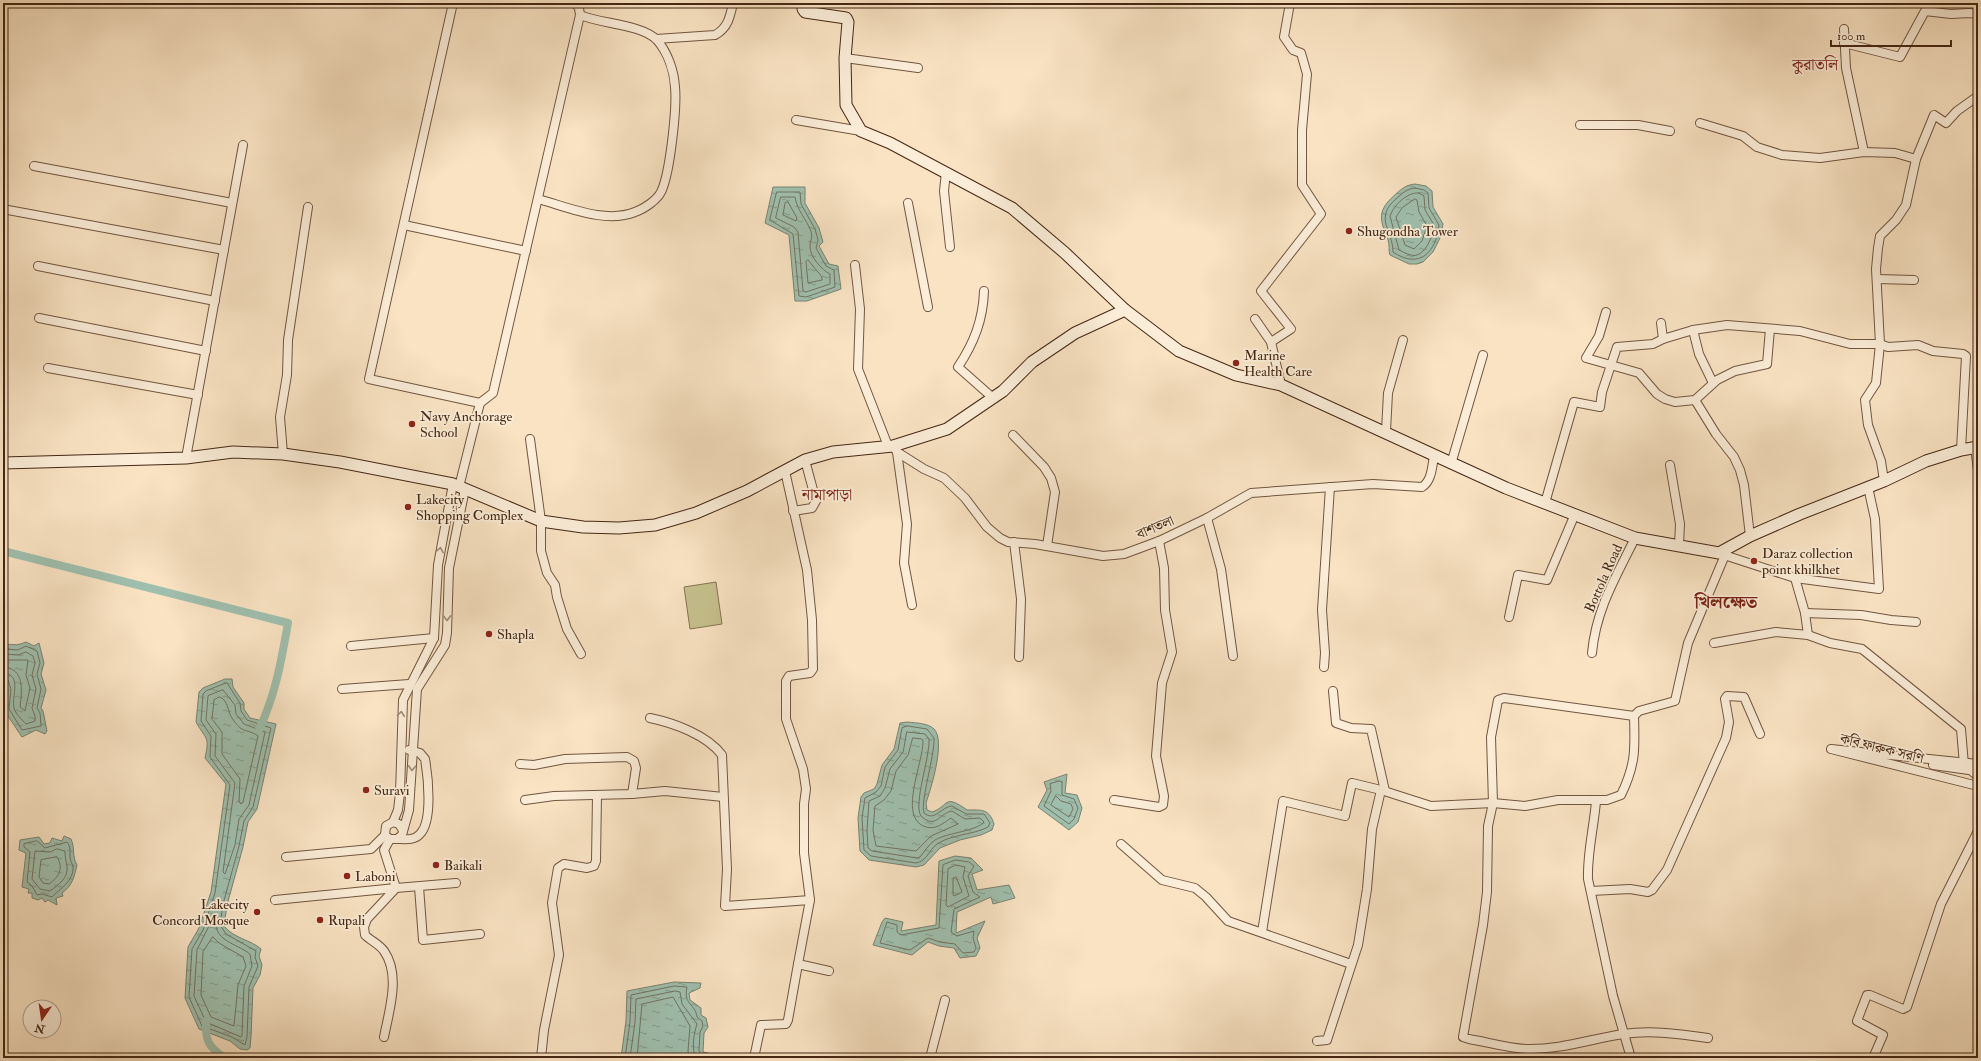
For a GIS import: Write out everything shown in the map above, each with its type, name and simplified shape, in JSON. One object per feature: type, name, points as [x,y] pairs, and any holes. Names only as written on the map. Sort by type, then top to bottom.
[{"type":"street","points":[[453,3],[369,380],[480,403]]},
{"type":"street","points":[[391,838],[386,826],[393,822],[398,810],[402,750],[401,723],[403,700],[409,684],[434,638],[438,565],[480,403],[493,393],[580,15],[579,8],[576,3]]},
{"type":"street","points":[[580,15],[589,19],[639,30],[656,39],[715,35],[723,31],[727,23],[732,3]]},
{"type":"street","points":[[804,3],[803,9],[805,12],[846,18],[848,22],[845,58],[846,105],[861,131]]},
{"type":"street","points":[[1271,342],[1290,329],[1261,291],[1320,214],[1302,185],[1302,130],[1307,74],[1301,53],[1293,50],[1284,37],[1290,3]]},
{"type":"street","points":[[1844,43],[1900,57],[1925,11],[1951,14],[1978,14]]},
{"type":"street","points":[[1844,29],[1846,68],[1864,152]]},
{"type":"street","points":[[538,199],[602,216],[614,217],[635,213],[644,208],[660,193],[669,167],[675,88],[669,62],[656,39]]},
{"type":"street","points":[[845,58],[918,68]]},
{"type":"street","points":[[1884,481],[1881,461],[1868,425],[1865,400],[1876,383],[1880,344],[1876,279],[1880,236],[1896,220],[1906,205],[1916,159],[1934,115],[1946,123],[1958,111],[1978,96]]},
{"type":"street","points":[[796,120],[861,131],[890,143],[1012,208],[1065,253],[1125,310],[1179,351],[1236,375],[1281,384],[1386,431],[1452,464],[1545,503],[1635,538],[1679,544],[1722,554],[1795,578],[1878,589],[1875,519],[1868,487]]},
{"type":"street","points":[[1700,123],[1743,136],[1757,147],[1782,155],[1820,158],[1864,152],[1895,153],[1916,159]]},
{"type":"street","points":[[1580,125],[1638,125],[1670,131]]},
{"type":"street","points":[[186,458],[242,145]]},
{"type":"street","points":[[34,166],[232,203]]},
{"type":"street","points":[[946,172],[944,192],[950,247]]},
{"type":"street","points":[[908,203],[928,307]]},
{"type":"street","points":[[283,454],[280,417],[287,375],[288,340],[308,207]]},
{"type":"street","points":[[8,210],[224,250]]},
{"type":"street","points":[[404,225],[526,251]]},
{"type":"street","points":[[855,265],[860,309],[858,369],[893,448],[907,524],[904,563],[912,605]]},
{"type":"street","points":[[38,266],[214,301]]},
{"type":"street","points":[[1876,279],[1914,280]]},
{"type":"street","points":[[984,291],[983,311],[978,329],[969,351],[958,367],[993,398]]},
{"type":"street","points":[[7,463],[186,458],[233,452],[283,454],[340,462],[459,487],[541,521],[583,527],[619,528],[655,525],[696,513],[747,491],[805,460],[833,452],[893,448],[947,430],[1002,391],[1032,362],[1075,333],[1125,310]]},
{"type":"street","points":[[1606,312],[1599,336],[1586,358],[1612,367],[1639,373],[1657,394],[1675,402],[1695,400],[1713,383],[1735,371],[1767,364],[1770,329]]},
{"type":"street","points":[[39,318],[206,351]]},
{"type":"street","points":[[1255,319],[1271,342],[1281,384]]},
{"type":"street","points":[[1661,323],[1664,339]]},
{"type":"street","points":[[1545,503],[1558,452],[1574,402],[1600,407],[1602,392],[1618,347],[1628,348],[1653,344],[1693,330],[1727,325],[1800,331],[1850,344],[1880,344],[1888,347],[1918,345],[1933,351],[1964,354],[1966,356],[1961,450]]},
{"type":"street","points":[[1693,330],[1699,354],[1713,383]]},
{"type":"street","points":[[1386,431],[1388,392],[1403,340]]},
{"type":"street","points":[[1452,464],[1483,356]]},
{"type":"street","points":[[48,368],[198,395]]},
{"type":"street","points":[[1695,400],[1716,434],[1734,457],[1740,470],[1744,485],[1750,536]]},
{"type":"street","points":[[1014,435],[1044,467],[1051,478],[1055,492],[1047,546]]},
{"type":"street","points":[[530,439],[541,521],[541,551],[547,573],[555,585],[557,597],[567,629],[581,654]]},
{"type":"street","points":[[1262,932],[1283,801],[1345,816],[1352,784],[1383,790],[1431,806],[1493,803],[1525,806],[1558,800],[1596,801],[1614,799],[1621,795],[1631,775],[1635,751],[1634,716],[1639,711],[1675,701],[1688,643],[1722,554],[1750,536],[1800,514],[1884,481],[1926,461],[1976,447],[1978,471]]},
{"type":"street","name":"বাশতলা","points":[[893,448],[924,469],[944,478],[965,498],[987,527],[1000,538],[1014,542],[1103,556],[1124,554],[1159,541],[1207,518],[1251,493],[1373,484],[1422,487],[1429,479],[1434,456]]},
{"type":"street","points":[[793,512],[812,508],[816,501],[805,460]]},
{"type":"street","points":[[1670,465],[1680,524],[1679,544]]},
{"type":"street","points":[[754,1058],[761,1025],[786,1024],[788,1020],[810,900],[804,853],[804,804],[806,789],[803,769],[786,719],[786,681],[789,676],[810,673],[813,669],[812,620],[807,570],[785,471]]},
{"type":"street","points":[[1324,667],[1325,653],[1322,610],[1330,486]]},
{"type":"street","points":[[286,856],[371,849],[391,838],[402,835],[402,829],[409,810],[414,708],[417,689],[445,645],[448,618],[447,601],[449,568],[459,487]]},
{"type":"street","points":[[1509,617],[1518,575],[1547,580],[1553,569],[1560,547],[1575,514]]},
{"type":"street","points":[[1207,518],[1221,569],[1233,656]]},
{"type":"street","name":"Bottola Road","points":[[1592,653],[1594,631],[1600,612],[1635,538]]},
{"type":"street","points":[[1114,800],[1159,807],[1163,805],[1164,796],[1156,756],[1162,683],[1172,652],[1165,610],[1164,568],[1159,541]]},
{"type":"street","points":[[1014,542],[1021,599],[1019,657]]},
{"type":"street","points":[[438,565],[449,568]]},
{"type":"street","points":[[1795,578],[1805,613],[1808,635]]},
{"type":"street","points":[[436,601],[447,601]]},
{"type":"street","points":[[1805,613],[1861,614],[1890,620],[1916,622]]},
{"type":"street","points":[[1714,643],[1776,632],[1808,635],[1830,643],[1862,650],[1961,729],[1964,765],[1978,776]]},
{"type":"street","points":[[351,646],[434,638]]},
{"type":"street","points":[[423,657],[434,663]]},
{"type":"street","points":[[342,689],[409,684]]},
{"type":"street","points":[[1317,1041],[1327,1040],[1358,945],[1366,896],[1372,829],[1383,790],[1371,729],[1351,728],[1336,723],[1333,691]]},
{"type":"street","points":[[1591,891],[1630,889],[1648,892],[1652,890],[1667,870],[1726,738],[1729,722],[1725,699],[1726,696],[1744,696],[1760,734]]},
{"type":"street","points":[[1634,716],[1504,698],[1498,700],[1491,737],[1493,803],[1488,826],[1487,892],[1483,925],[1464,1036],[1468,1039],[1525,1049],[1550,1048],[1624,1034],[1673,1033],[1708,1038]]},
{"type":"street","points":[[650,718],[662,720],[695,735],[716,748],[722,755],[727,869],[726,906],[810,900]]},
{"type":"street","points":[[1830,748],[1978,772]]},
{"type":"street","name":"কবি ফারুক সরণি","points":[[1830,748],[1978,764]]},
{"type":"street","name":"কবি ফারুক সরণি","points":[[1830,748],[1978,786]]},
{"type":"street","points":[[391,838],[410,840],[420,834],[426,822],[428,808],[425,759],[420,753],[413,750],[402,750]]},
{"type":"street","points":[[520,764],[534,765],[565,759],[627,757],[634,761],[636,768],[632,794]]},
{"type":"street","points":[[525,800],[554,796],[632,794],[665,791],[723,797]]},
{"type":"street","points":[[541,1058],[544,1030],[559,955],[552,902],[558,868],[564,864],[587,868],[594,866],[596,861],[597,795]]},
{"type":"street","points":[[1596,801],[1594,823],[1587,860],[1588,879],[1613,996],[1631,1058]]},
{"type":"street","points":[[393,822],[399,824],[402,829]]},
{"type":"street","points":[[1873,1058],[1883,1035],[1857,1021],[1867,995],[1903,1009],[1907,1007],[1941,904],[1978,831]]},
{"type":"street","points":[[391,838],[384,850],[396,888]]},
{"type":"street","points":[[1121,844],[1162,880],[1195,888],[1206,897],[1228,921],[1351,964]]},
{"type":"street","points":[[275,900],[456,883]]},
{"type":"street","points":[[418,887],[423,940],[480,934]]},
{"type":"street","points":[[384,1037],[391,1001],[392,980],[389,962],[384,951],[365,935],[364,927],[366,919],[396,888]]},
{"type":"street","points":[[798,964],[829,971]]},
{"type":"street","points":[[930,1058],[945,1000]]},
{"type":"shaded area","points":[[716,582],[722,624],[690,629],[684,587]]},
{"type":"water","points":[[1415,184],[1426,186],[1432,191],[1433,207],[1443,224],[1440,238],[1433,252],[1423,262],[1409,264],[1390,255],[1389,242],[1383,226],[1382,215],[1386,204],[1397,193],[1407,186]]},
{"type":"water","points":[[773,187],[805,187],[805,203],[819,228],[823,242],[819,246],[829,264],[838,266],[841,289],[807,301],[795,301],[789,235],[765,223]]},
{"type":"water","points":[[26,642],[34,646],[39,643],[44,663],[41,674],[46,690],[41,708],[47,731],[45,734],[36,730],[22,737],[4,710],[7,689],[3,677],[3,645]]},
{"type":"water","points":[[225,679],[232,679],[233,687],[244,703],[244,709],[250,718],[276,724],[257,809],[248,822],[243,847],[227,905],[224,926],[232,933],[261,949],[259,956],[262,965],[260,975],[253,988],[250,1048],[247,1050],[240,1049],[230,1041],[199,1029],[185,998],[188,947],[199,928],[211,892],[226,784],[205,758],[207,746],[206,738],[196,722],[199,692],[203,688]]},
{"type":"water","points":[[907,722],[929,726],[934,729],[937,735],[939,744],[938,754],[934,776],[926,803],[927,810],[932,812],[947,802],[954,802],[967,810],[984,811],[990,815],[994,824],[992,830],[981,835],[960,840],[940,848],[924,865],[916,867],[869,860],[860,851],[858,818],[861,797],[864,793],[874,789],[877,784],[882,765],[894,749],[900,723]]},
{"type":"water","points":[[1067,774],[1065,793],[1077,795],[1082,808],[1078,822],[1069,830],[1038,807],[1047,790],[1044,782]]},
{"type":"water","points":[[64,836],[71,839],[77,865],[69,887],[62,893],[63,896],[56,898],[57,905],[48,900],[45,902],[42,898],[38,900],[32,898],[32,893],[28,893],[29,889],[22,887],[26,853],[19,850],[20,840],[39,837],[44,844],[50,843],[52,838],[62,841]]},
{"type":"water","points":[[955,856],[971,858],[983,870],[972,874],[977,890],[1009,885],[1015,898],[993,904],[991,897],[957,912],[956,933],[985,921],[977,938],[980,948],[976,956],[960,958],[954,948],[939,946],[928,942],[912,955],[873,945],[885,918],[903,922],[901,931],[936,925],[939,861]]},
{"type":"water","points":[[674,982],[701,983],[700,988],[689,993],[690,1000],[701,1008],[701,1015],[706,1018],[708,1027],[704,1033],[703,1052],[708,1053],[707,1058],[621,1058],[626,1021],[627,991]]},
{"type":"waterway","points":[[3,551],[288,623],[274,690],[259,730]]},
{"type":"waterway","points":[[206,1021],[206,1033],[211,1046],[225,1058]]},
{"type":"place","name":"Shugondha Tower","points":[[1349,231]]},
{"type":"place","name":"Marine Health Care","points":[[1236,363]]},
{"type":"place","name":"Navy Anchorage School","points":[[412,424]]},
{"type":"place","name":"Lakecity Shopping Complex","points":[[408,507]]},
{"type":"place","name":"Daraz collection point khilkhet","points":[[1754,561]]},
{"type":"place","name":"Shapla","points":[[489,634]]},
{"type":"place","name":"Suravi","points":[[366,790]]},
{"type":"place","name":"Baikali","points":[[436,865]]},
{"type":"place","name":"Laboni","points":[[347,876]]},
{"type":"place","name":"Lakecity Concord Mosque","points":[[257,912]]},
{"type":"place","name":"Rupali","points":[[320,920]]},
{"type":"district","name":"কুরাতলি","points":[[1815,64]]},
{"type":"district","name":"নামাপাড়া","points":[[827,494]]},
{"type":"district","name":"খিলক্ষেত","points":[[1726,602]]}]
